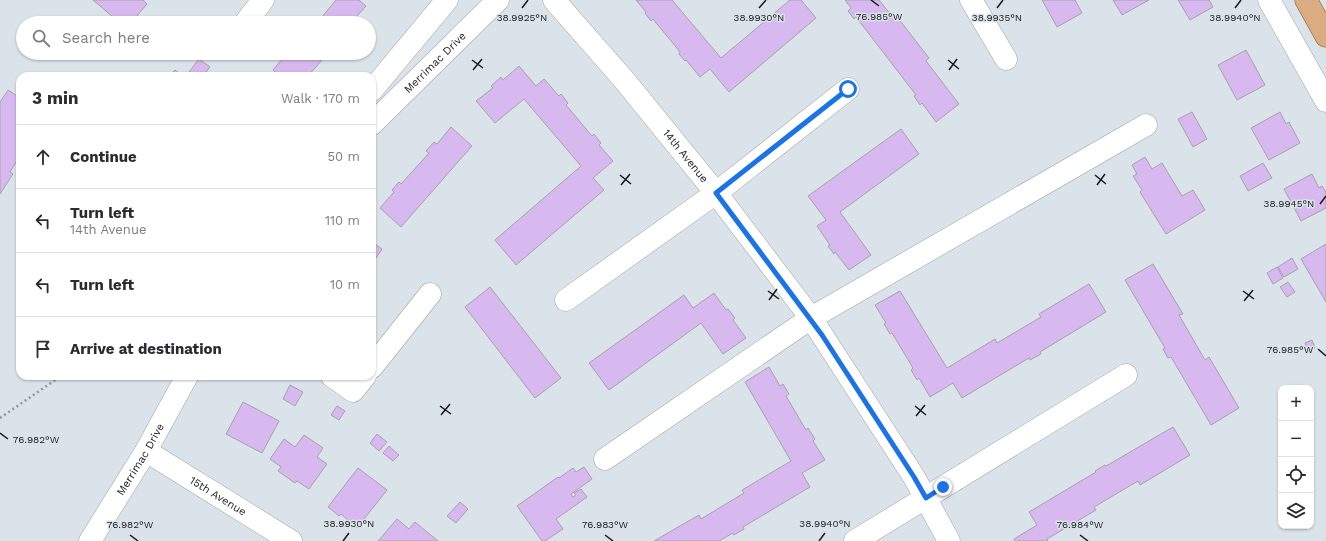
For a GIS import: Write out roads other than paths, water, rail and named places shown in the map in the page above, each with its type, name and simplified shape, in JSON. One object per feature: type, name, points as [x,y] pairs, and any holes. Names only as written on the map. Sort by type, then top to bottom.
[{"type":"main road","points":[[1306,0],[1326,36]]},
{"type":"street","points":[[250,16],[263,0]]},
{"type":"street","points":[[376,85],[447,0]]},
{"type":"street","name":"Merrimac Drive","points":[[376,120],[498,0]]},
{"type":"street","name":"14th Avenue","points":[[554,0],[625,81],[716,193],[811,318],[897,451],[926,498],[949,541]]},
{"type":"street","points":[[971,0],[1006,59]]},
{"type":"street","points":[[1269,0],[1326,101]]},
{"type":"street","points":[[566,300],[716,193],[848,89]]},
{"type":"street","points":[[605,459],[811,318],[1146,125]]},
{"type":"street","points":[[376,362],[430,294]]},
{"type":"street","points":[[855,541],[1126,375]]},
{"type":"street","name":"Merrimac Drive","points":[[90,541],[146,451],[185,380]]},
{"type":"street","points":[[338,380],[353,391],[362,380]]},
{"type":"street","name":"15th Avenue","points":[[146,451],[291,541]]}]
